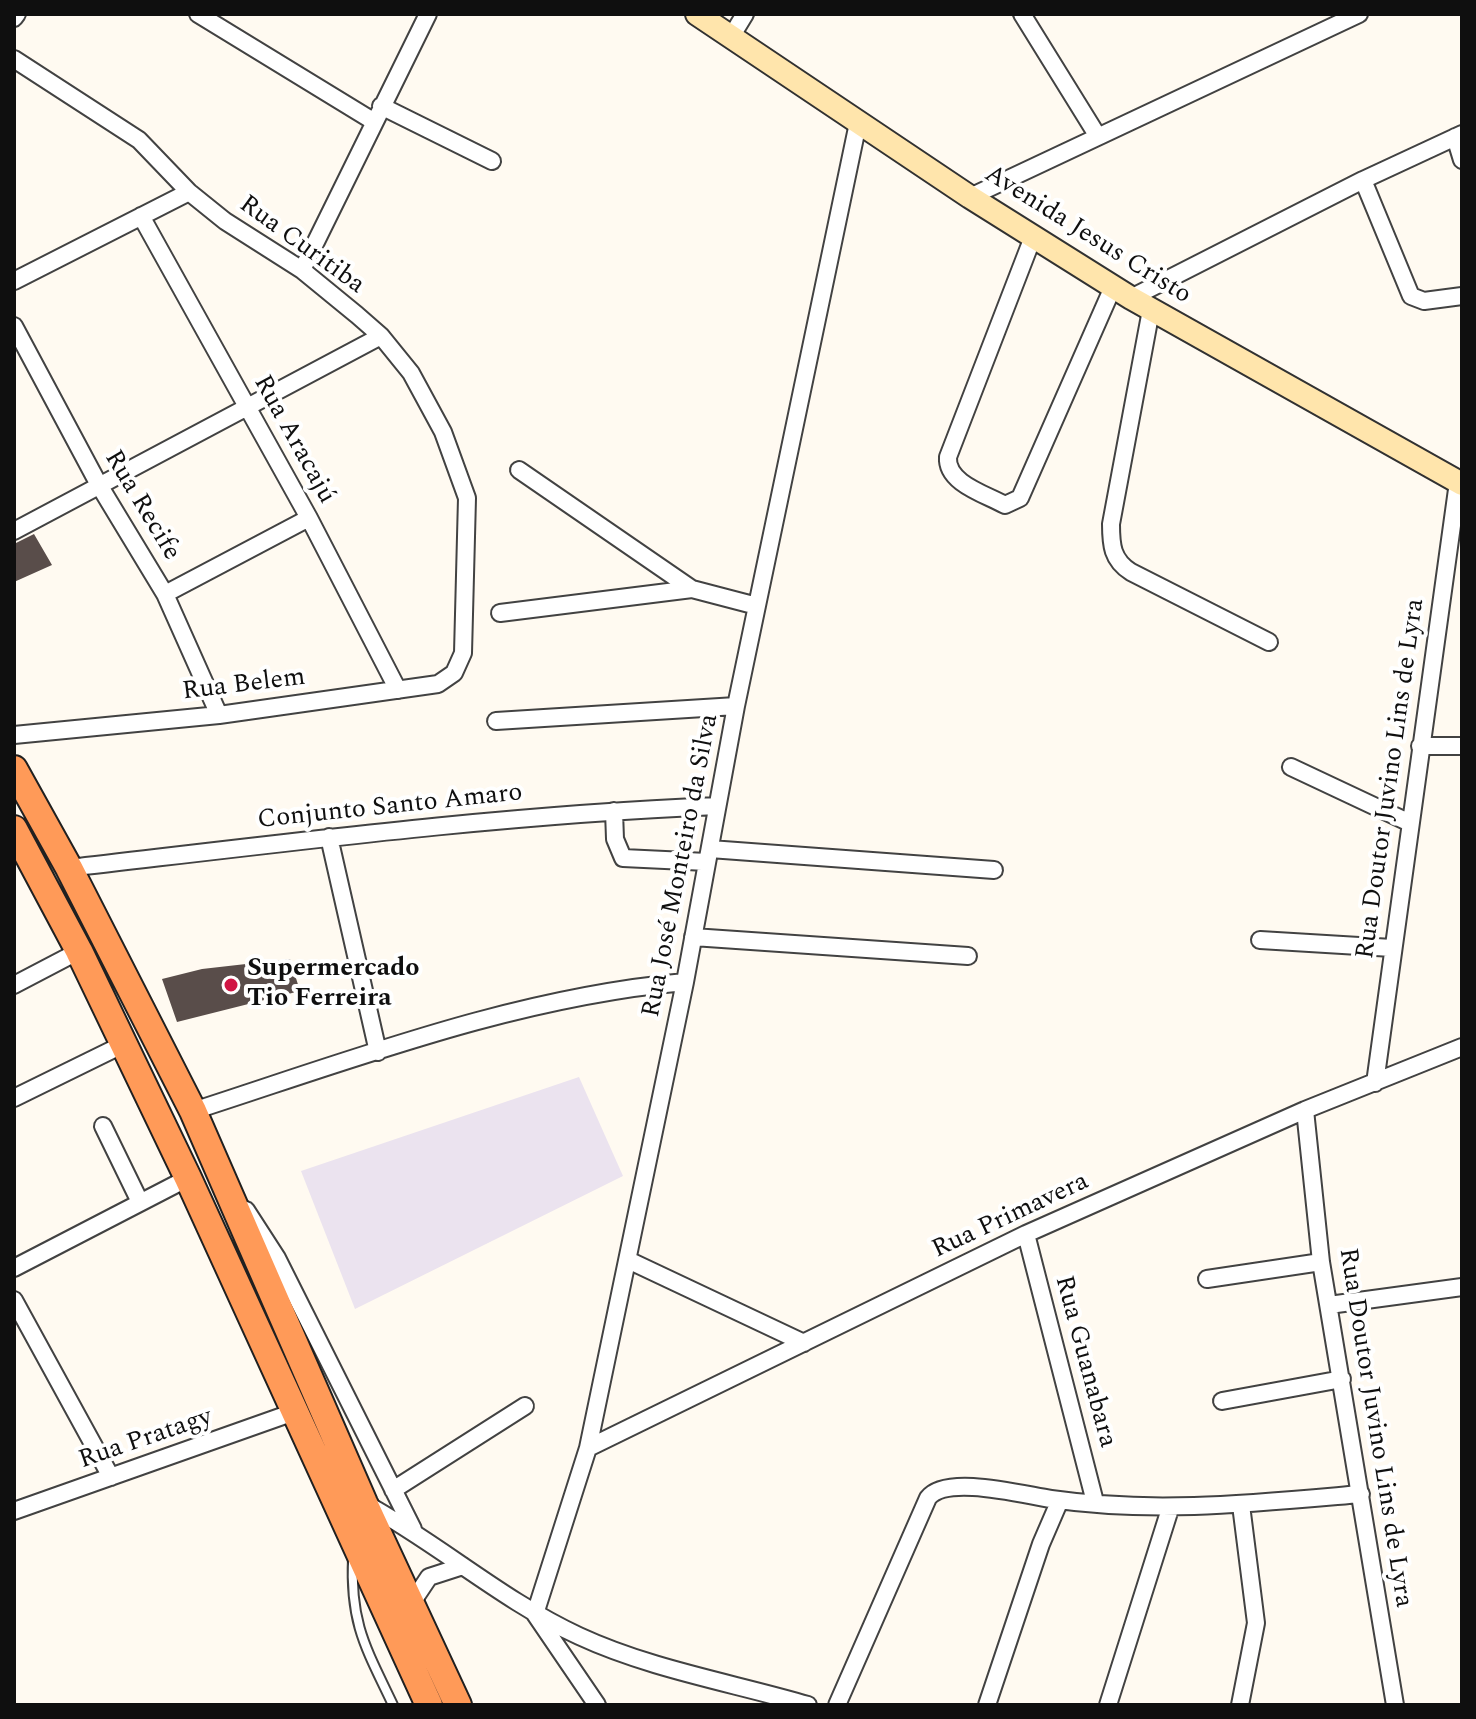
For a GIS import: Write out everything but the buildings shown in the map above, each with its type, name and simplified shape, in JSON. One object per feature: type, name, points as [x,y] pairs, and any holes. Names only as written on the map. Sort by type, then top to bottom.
[{"type":"highway","points":[[14,769],[69,868],[193,1111],[364,1503],[458,1705]]},
{"type":"highway","points":[[14,829],[79,951],[188,1178],[429,1705]]},
{"type":"main road","name":"Avenida Jesus Cristo","points":[[697,14],[970,197],[1122,293],[1460,483]]},
{"type":"street","points":[[198,14],[377,114],[492,161]]},
{"type":"street","points":[[302,270],[428,14]]},
{"type":"street","points":[[731,37],[745,14]]},
{"type":"street","points":[[1022,14],[1097,135]]},
{"type":"street","points":[[970,197],[1359,14]]},
{"type":"street","name":"Rua Curitiba","points":[[14,59],[114,120],[155,154],[189,192],[254,242],[302,270],[381,336],[411,373],[443,432],[467,498],[463,653]]},
{"type":"street","name":"Rua José Monteiro da Silva","points":[[535,1614],[588,1448],[685,982],[736,706],[858,123]]},
{"type":"street","points":[[1033,237],[948,457],[948,468],[955,478],[1005,505],[1020,498],[1026,489],[1122,293],[1458,136],[1462,160]]},
{"type":"street","points":[[1363,180],[1411,296],[1424,301],[1462,296]]},
{"type":"street","points":[[14,281],[189,192]]},
{"type":"street","name":"Rua Aracajú","points":[[141,216],[309,518],[398,690]]},
{"type":"street","points":[[1151,310],[1111,524],[1113,551],[1121,565],[1131,572],[1269,642]]},
{"type":"street","name":"Rua Recife","points":[[14,326],[99,485],[165,594],[219,715]]},
{"type":"street","points":[[14,531],[381,336]]},
{"type":"street","points":[[519,470],[692,589],[757,606]]},
{"type":"street","name":"Rua Doutor Juvino Lins de Lyra","points":[[1375,1083],[1420,746],[1460,483]]},
{"type":"street","points":[[165,594],[309,518]]},
{"type":"street","points":[[500,613],[692,589]]},
{"type":"street","name":"Rua Belem","points":[[14,735],[219,715],[398,690],[449,679],[463,653]]},
{"type":"street","points":[[496,721],[736,706]]},
{"type":"street","points":[[1420,746],[1462,746]]},
{"type":"street","points":[[1291,767],[1410,823]]},
{"type":"street","name":"Conjunto Santo Amaro","points":[[69,868],[329,837],[614,811],[717,806]]},
{"type":"street","points":[[614,811],[615,839],[623,858],[709,855],[994,870]]},
{"type":"street","points":[[329,837],[378,1052]]},
{"type":"street","points":[[693,937],[968,956]]},
{"type":"street","points":[[1260,940],[1392,948]]},
{"type":"street","points":[[14,985],[79,951]]},
{"type":"street","points":[[193,1111],[378,1052],[580,994],[685,982]]},
{"type":"street","points":[[14,1098],[124,1044]]},
{"type":"street","name":"Rua Primavera","points":[[588,1448],[1026,1234],[1305,1110],[1462,1047]]},
{"type":"street","name":"Rua Doutor Juvino Lins de Lyra","points":[[1305,1110],[1321,1262],[1395,1705]]},
{"type":"street","points":[[103,1126],[140,1202]]},
{"type":"street","points":[[14,1268],[188,1178]]},
{"type":"street","points":[[228,1191],[252,1219],[277,1258],[414,1530]]},
{"type":"street","name":"Rua Guanabara","points":[[1026,1234],[1095,1502]]},
{"type":"street","points":[[628,1260],[804,1343]]},
{"type":"street","points":[[1207,1279],[1321,1262]]},
{"type":"street","points":[[1329,1305],[1462,1287]]},
{"type":"street","points":[[14,1300],[111,1477]]},
{"type":"street","points":[[1222,1401],[1342,1379]]},
{"type":"street","points":[[393,1490],[525,1406]]},
{"type":"street","name":"Rua Pratagy","points":[[14,1511],[294,1412]]},
{"type":"street","points":[[837,1705],[928,1498],[937,1489],[950,1486],[1060,1500],[1170,1509],[1361,1494]]},
{"type":"street","points":[[987,1705],[1041,1544],[1060,1500]]},
{"type":"street","points":[[364,1503],[414,1530],[535,1614],[581,1638],[808,1705]]},
{"type":"street","points":[[1240,1705],[1256,1623],[1241,1505]]},
{"type":"street","points":[[1108,1705],[1170,1509]]},
{"type":"street","points":[[411,1604],[429,1577],[463,1566]]},
{"type":"street","points":[[535,1614],[597,1705]]},
{"type":"lane","points":[[354,1542],[351,1597],[360,1635],[393,1705]]},
{"type":"shaded area","points":[[579,1077],[623,1176],[355,1309],[301,1171]]},
{"type":"place","name":"Supermercado Tio Ferreira","points":[[231,985]]}]
